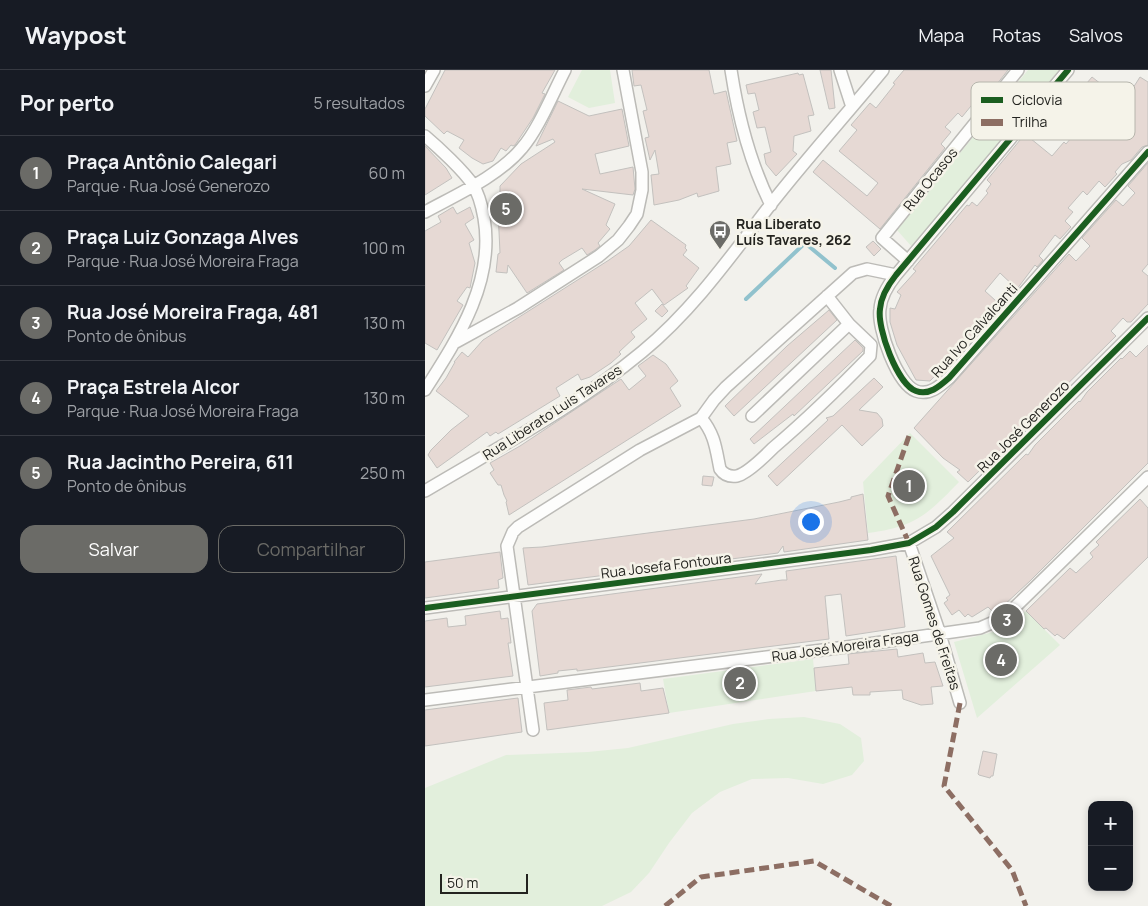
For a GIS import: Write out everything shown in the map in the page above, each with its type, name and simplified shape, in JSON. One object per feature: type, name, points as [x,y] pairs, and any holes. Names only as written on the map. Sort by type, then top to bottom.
[{"type":"street","points":[[425,86],[433,70]]},
{"type":"street","points":[[425,212],[473,186],[509,162],[523,147],[565,70]]},
{"type":"street","points":[[456,342],[518,308],[599,256],[618,240],[637,214],[642,190],[642,172],[623,70]]},
{"type":"street","points":[[731,70],[741,119],[751,154],[761,186],[771,205]]},
{"type":"street","points":[[840,70],[852,107]]},
{"type":"street","name":"Rua Liberato Luis Tavares","points":[[425,491],[571,403],[618,371],[643,351],[699,296],[725,266],[771,205],[883,70]]},
{"type":"street","name":"Rua Ocasos","points":[[1008,82],[1018,70]]},
{"type":"street","name":"Rua Ivo Calvalcanti","points":[[1058,82],[1068,70]]},
{"type":"street","name":"Rua Ocasos","points":[[908,261],[882,238],[971,128]]},
{"type":"street","points":[[425,136],[451,160],[473,186],[483,210],[487,234],[486,258],[474,303],[456,342],[425,390]]},
{"type":"street","name":"Rua Ivo Calvalcanti","points":[[1009,140],[896,274],[888,286],[879,310],[887,348],[904,381],[916,391],[932,391],[955,372],[1148,152]]},
{"type":"street","points":[[533,730],[507,546],[513,532],[640,450],[701,418],[726,387],[853,273],[867,270],[896,274]]},
{"type":"street","points":[[701,418],[713,436],[720,470],[728,476],[737,476],[745,472],[823,404],[870,356],[871,345],[849,324],[827,296]]},
{"type":"street","name":"Rua José Generozo","points":[[909,543],[936,527],[953,512],[1148,318]]},
{"type":"street","points":[[752,416],[849,324]]},
{"type":"street","name":"Rua José Moreira Fraga","points":[[425,700],[854,646],[980,628],[1011,612],[1148,477]]},
{"type":"street","name":"Rua Josefa Fontoura","points":[[425,608],[833,556],[909,543]]},
{"type":"street","name":"Rua Gomes de Freitas","points":[[909,543],[961,703]]},
{"type":"green space","points":[[582,70],[610,70],[615,103],[589,108],[568,97]]},
{"type":"green space","points":[[1028,70],[1059,70],[1049,82],[1018,82]]},
{"type":"green space","points":[[971,140],[1001,140],[912,247],[897,230]]},
{"type":"green space","points":[[910,433],[959,482],[938,503],[919,518],[898,527],[868,533],[863,482]]},
{"type":"green space","points":[[1026,611],[1060,645],[977,718],[954,642],[993,632]]},
{"type":"green space","points":[[813,659],[816,691],[669,713],[663,679]]},
{"type":"green space","points":[[804,717],[840,724],[861,738],[864,761],[852,775],[823,784],[788,778],[752,779],[720,792],[692,813],[649,873],[631,892],[602,906],[425,906],[425,788],[506,755],[588,752],[628,748],[733,724]]},
{"type":"building","points":[[445,70],[555,70],[542,93],[545,94],[533,118],[515,145],[511,145],[506,151],[501,148],[493,161],[483,164],[459,148],[464,140],[447,131],[444,134],[425,116],[425,109]]},
{"type":"building","points":[[632,70],[709,70],[714,94],[726,91],[737,141],[727,143],[731,164],[716,167],[719,191],[698,197],[697,193],[679,200],[654,205],[651,175],[659,174],[655,150],[650,160],[645,138],[649,137],[643,111],[647,110],[641,85],[634,86]]},
{"type":"building","points":[[820,70],[831,70],[835,108],[829,109]]},
{"type":"building","points":[[904,70],[1008,70],[998,82],[971,82],[971,106],[962,117],[958,113],[945,127],[951,132],[941,144],[945,148],[880,229],[813,172],[823,160],[867,196],[878,183],[839,151],[857,130],[851,125],[870,103],[876,108],[895,84],[893,83]]},
{"type":"building","points":[[798,73],[799,75],[803,74],[814,115],[808,116],[811,131],[794,136],[793,151],[797,154],[776,176],[766,164],[764,154],[771,152],[765,127],[757,128],[753,112],[759,110],[755,93],[748,94],[746,85]]},
{"type":"building","points":[[1092,77],[1098,82],[1088,82]]},
{"type":"building","points":[[1140,77],[1148,82],[1148,145],[1142,147],[1131,160],[1122,164],[1115,172],[1117,174],[1105,187],[1099,181],[1087,195],[1083,191],[1068,208],[1073,212],[1065,221],[1071,227],[1060,239],[1055,235],[1039,256],[1043,260],[1037,267],[1035,265],[1017,289],[1000,273],[985,291],[996,301],[979,319],[985,324],[930,381],[916,380],[897,345],[890,322],[890,308],[895,309],[901,295],[897,292],[916,271],[913,269],[967,205],[969,206],[972,202],[977,206],[988,193],[986,191],[991,184],[987,180],[1020,140],[1032,140],[1052,156],[1064,142],[1066,144],[1069,140],[1135,140],[1135,85]]},
{"type":"building","points":[[558,101],[589,116],[622,109],[629,146],[595,154],[600,174],[633,167],[635,189],[633,195],[582,189],[615,204],[606,225],[610,229],[598,243],[600,246],[595,250],[587,255],[582,248],[562,260],[559,263],[564,270],[527,293],[508,265],[507,273],[496,272],[498,254],[500,253],[498,210],[503,208],[500,186],[521,164],[555,142],[553,139],[536,146]]},
{"type":"building","points":[[425,146],[446,168],[452,178],[425,195]]},
{"type":"building","points":[[1148,163],[1148,264],[1142,271],[1148,276],[1148,304],[1131,322],[1127,322],[1123,318],[1111,331],[1116,336],[968,482],[957,472],[960,470],[943,458],[914,428],[1069,254],[1076,261],[1090,246],[1082,238],[1116,200],[1123,206],[1135,193],[1128,186]]},
{"type":"building","points":[[453,207],[457,214],[470,207],[474,218],[465,224],[474,240],[469,243],[475,263],[470,288],[467,287],[457,301],[463,305],[437,350],[425,343],[425,231],[441,222],[438,216]]},
{"type":"building","points":[[651,220],[686,245],[685,248],[687,250],[683,255],[699,268],[686,286],[688,288],[664,305],[652,289],[635,303],[647,319],[631,332],[635,337],[619,352],[621,354],[611,363],[590,377],[581,380],[578,374],[556,388],[560,396],[498,434],[496,432],[490,436],[487,432],[437,468],[428,455],[431,450],[451,430],[469,416],[436,391],[462,352],[468,357],[483,340],[609,260],[629,246]]},
{"type":"building","points":[[873,241],[881,249],[874,256],[866,247]]},
{"type":"building","points":[[662,304],[668,311],[662,317],[655,311]]},
{"type":"building","points":[[829,310],[837,320],[734,416],[725,406],[787,346]]},
{"type":"building","points":[[855,340],[863,348],[863,351],[794,416],[793,414],[754,444],[750,439]]},
{"type":"building","points":[[1148,345],[1148,463],[1002,607],[992,611],[988,607],[972,617],[968,614],[965,617],[959,610],[952,615],[944,603],[950,595],[931,556],[954,538],[947,532],[1026,454],[1028,455],[1035,445],[1080,402],[1087,392],[1121,358],[1130,351],[1136,357]]},
{"type":"building","points":[[653,355],[666,364],[678,381],[670,388],[681,406],[509,515],[507,501],[501,485],[498,485],[490,473],[494,470],[490,463],[520,446],[621,379],[629,390],[646,376],[638,366]]},
{"type":"building","points":[[874,378],[883,387],[859,410],[877,413],[882,419],[883,426],[862,446],[842,425],[777,486],[768,476],[828,420],[826,418],[833,416]]},
{"type":"building","points":[[703,476],[714,477],[712,486],[702,485]]},
{"type":"building","points":[[863,494],[868,540],[784,552],[783,546],[778,553],[528,585],[523,548],[754,519],[839,502]]},
{"type":"building","points":[[1140,499],[1148,508],[1148,557],[1064,639],[1057,634],[1055,636],[1046,628],[1044,629],[1026,611],[1070,568],[1076,573],[1093,557],[1090,553],[1099,545],[1096,542]]},
{"type":"building","points":[[500,552],[503,578],[498,580],[499,588],[425,598],[425,562]]},
{"type":"building","points":[[896,556],[905,627],[846,636],[841,594],[825,596],[829,639],[577,671],[577,669],[558,671],[558,673],[540,676],[532,611],[537,604],[762,574],[755,584],[787,580],[786,571]]},
{"type":"building","points":[[500,611],[501,619],[508,618],[511,643],[508,643],[513,676],[425,687],[425,621],[447,618],[448,627],[466,625],[465,616]]},
{"type":"building","points":[[897,649],[898,657],[923,653],[925,663],[935,662],[943,686],[931,687],[933,704],[921,705],[903,699],[902,690],[870,692],[870,695],[853,695],[852,687],[816,691],[814,668],[849,664],[848,654]]},
{"type":"building","points":[[640,683],[641,691],[663,688],[669,713],[547,730],[544,703],[568,700],[567,690]]},
{"type":"building","points":[[518,698],[522,732],[425,746],[425,710]]},
{"type":"building","points":[[983,751],[997,754],[993,776],[990,778],[978,774]]},
{"type":"waterway","points":[[746,299],[805,243],[835,268]]},
{"type":"marked path","points":[[909,543],[888,496],[910,433]]},
{"type":"marked path","points":[[960,703],[944,786],[1012,870],[1026,906]]},
{"type":"marked path","points":[[665,906],[701,877],[814,861],[891,906]]},
{"type":"cycle path","points":[[1058,82],[1068,70]]},
{"type":"cycle path","points":[[1009,140],[896,275],[885,291],[880,309],[885,341],[895,367],[902,378],[916,391],[930,391],[949,378],[1148,152]]},
{"type":"cycle path","points":[[425,608],[871,550],[909,543],[936,527],[953,512],[1148,318]]},
{"type":"place","name":"Rua Jacintho Pereira, 611","points":[[506,209]]},
{"type":"place","name":"Rua Liberato Luís Tavares, 262","points":[[720,250]]},
{"type":"place","name":"Praça Antônio Calegari","points":[[909,486]]},
{"type":"place","name":"Rua José Moreira Fraga, 481","points":[[1007,620]]},
{"type":"place","name":"Praça Estrela Alcor","points":[[1001,660]]},
{"type":"place","name":"Praça Luiz Gonzaga Alves","points":[[740,683]]}]
